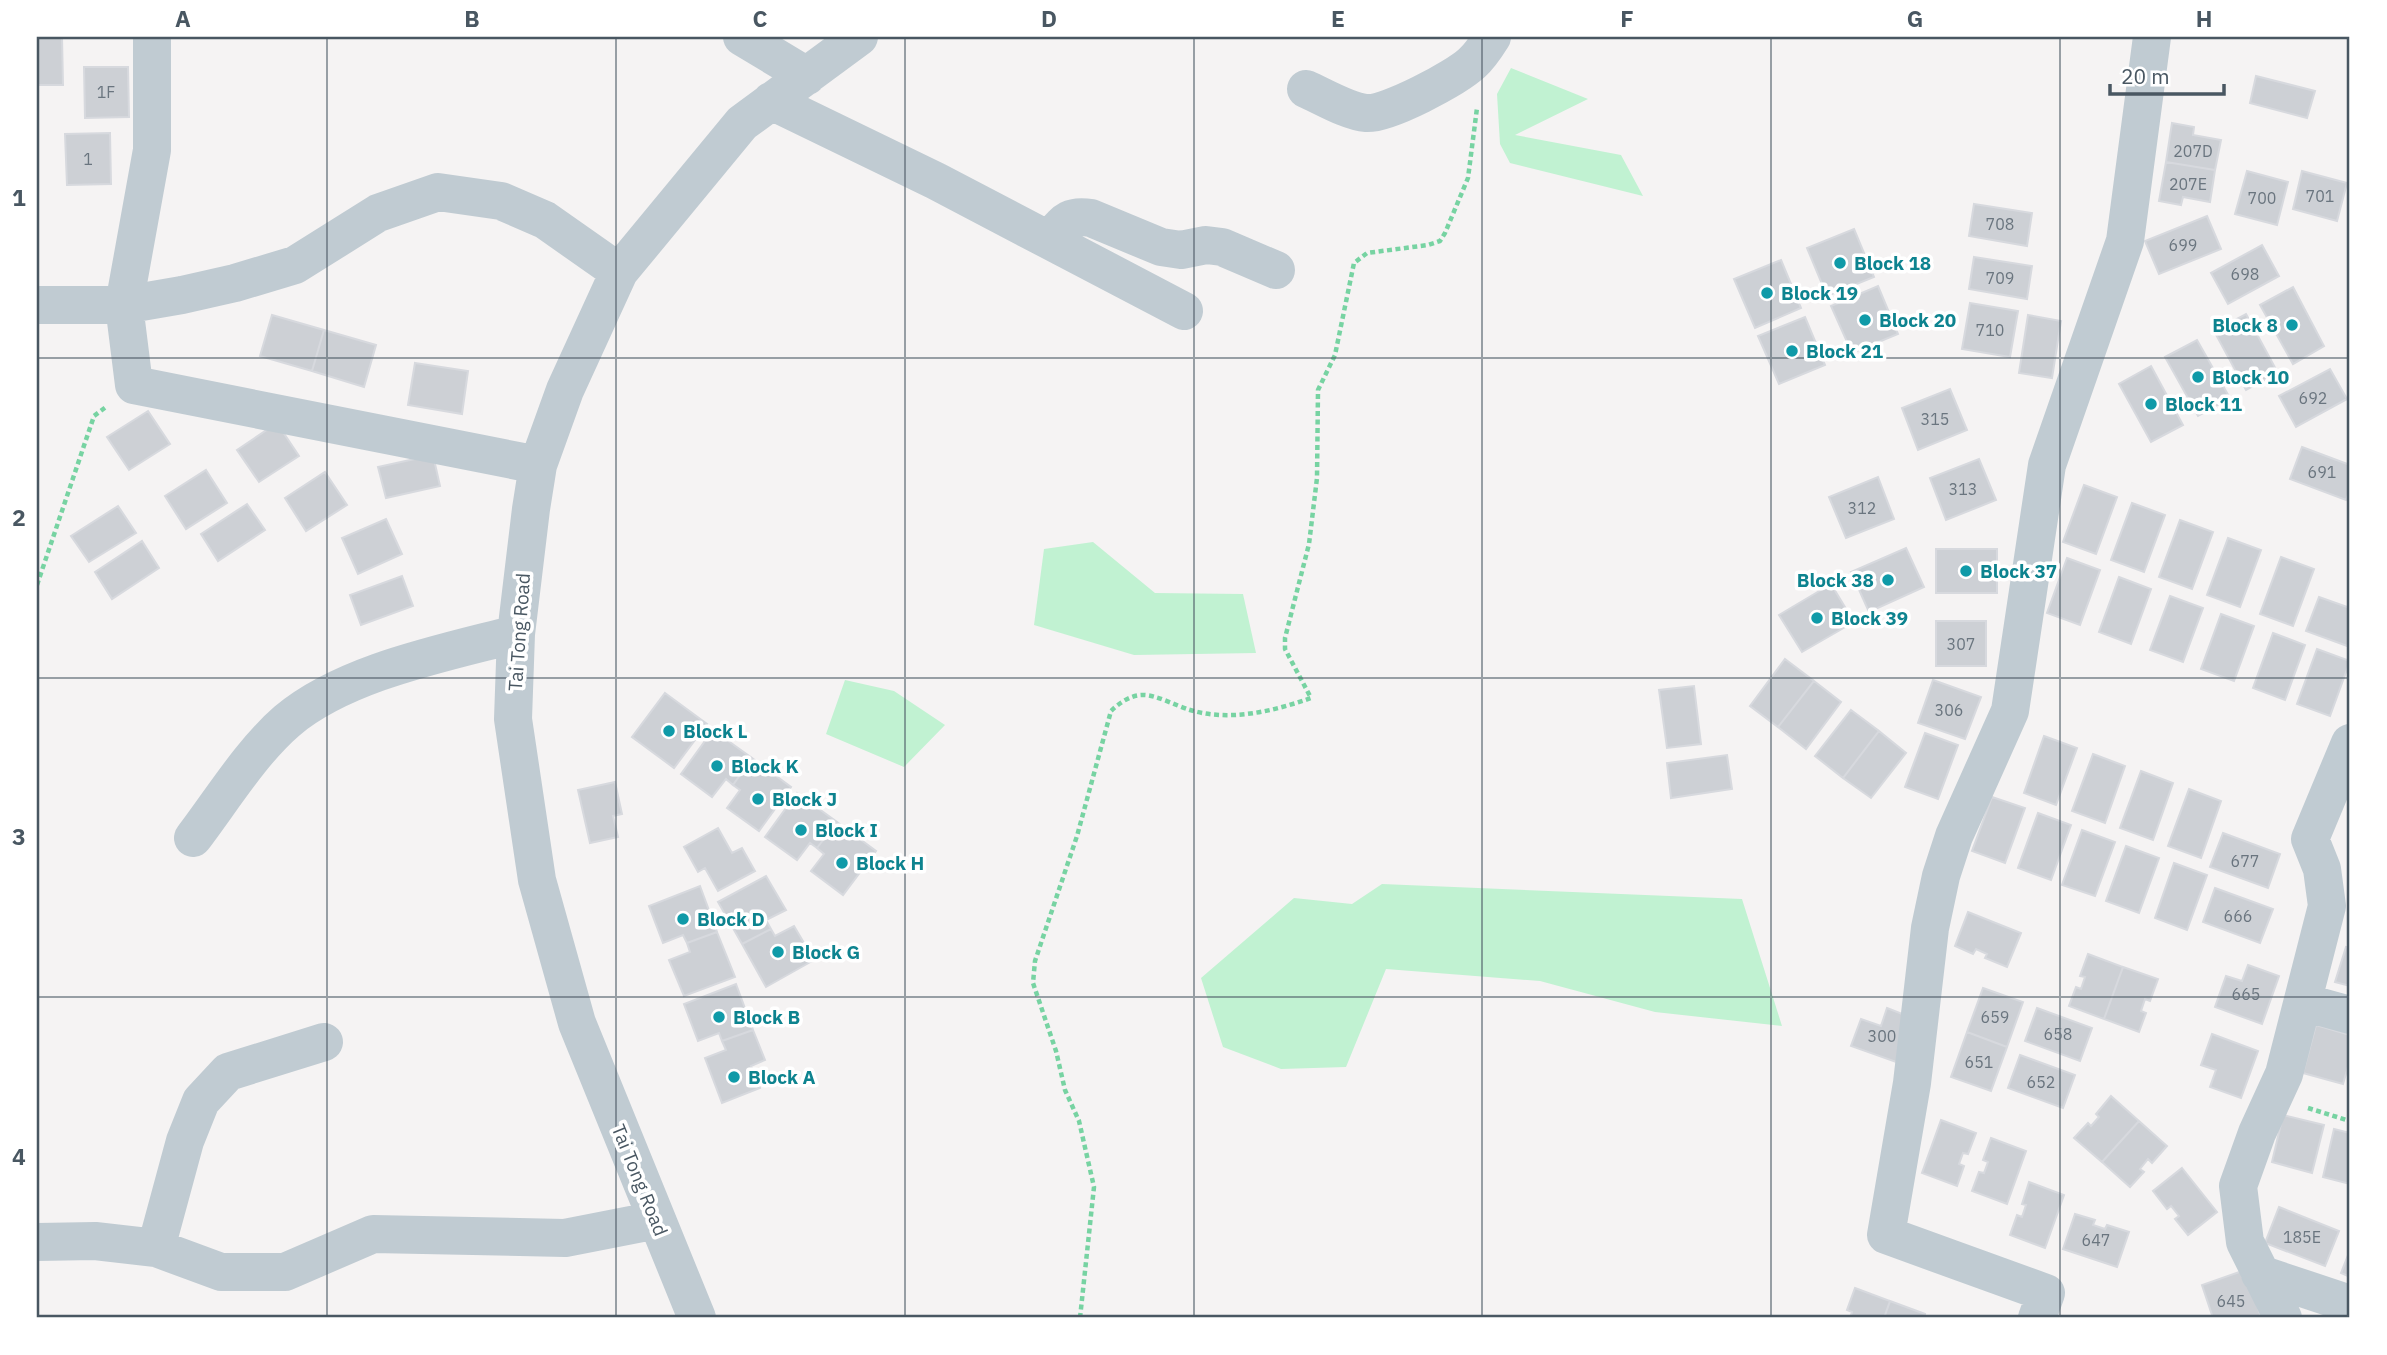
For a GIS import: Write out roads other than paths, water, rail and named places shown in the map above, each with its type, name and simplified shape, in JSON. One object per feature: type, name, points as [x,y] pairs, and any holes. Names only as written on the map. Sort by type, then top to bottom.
[{"type":"street","points":[[152,37],[152,150],[124,305],[134,385],[538,465]]},
{"type":"street","points":[[742,37],[807,76]]},
{"type":"street","name":"Tai Tong Road","points":[[697,1318],[577,1023],[537,880],[513,719],[516,634],[538,465],[565,390],[619,272],[742,123],[859,37]]},
{"type":"street","points":[[2037,1318],[2046,1293],[1886,1235],[1912,1083],[1930,928],[1941,876],[1954,836],[2010,711],[2047,465],[2125,242],[2152,37]]},
{"type":"street","points":[[1306,89],[1363,113],[1378,113],[1391,109],[1458,73],[1482,50]]},
{"type":"street","points":[[771,101],[936,181],[1184,311]]},
{"type":"street","points":[[37,305],[124,305],[182,295],[295,265],[378,213],[438,192],[501,201],[545,220],[619,272]]},
{"type":"street","points":[[1049,240],[1067,219],[1080,216],[1161,247],[1181,250],[1206,245],[1222,247],[1276,270]]},
{"type":"street","points":[[193,838],[260,750],[287,721],[323,697],[397,665],[516,634]]},
{"type":"street","points":[[2283,1318],[2245,1242],[2238,1185],[2284,1074],[2303,1002],[2327,906],[2322,869],[2310,839],[2350,743]]},
{"type":"street","points":[[2303,1002],[2350,1015]]},
{"type":"street","points":[[156,1248],[185,1141],[201,1101],[228,1072],[324,1042]]},
{"type":"street","points":[[37,1242],[95,1241],[156,1248],[221,1272],[285,1272],[373,1234],[565,1238],[657,1220]]},
{"type":"street","points":[[2260,1275],[2350,1304]]},
{"type":"place","name":"Block 18","points":[[1840,263]]},
{"type":"place","name":"Block 19","points":[[1767,293]]},
{"type":"place","name":"Block 20","points":[[1865,320]]},
{"type":"place","name":"Block 8","points":[[2292,325]]},
{"type":"place","name":"Block 21","points":[[1792,351]]},
{"type":"place","name":"Block 10","points":[[2198,377]]},
{"type":"place","name":"Block 11","points":[[2151,404]]},
{"type":"place","name":"Block 37","points":[[1966,571]]},
{"type":"place","name":"Block 38","points":[[1888,580]]},
{"type":"place","name":"Block 39","points":[[1817,618]]},
{"type":"place","name":"Block L","points":[[669,731]]},
{"type":"place","name":"Block K","points":[[717,766]]},
{"type":"place","name":"Block J","points":[[758,799]]},
{"type":"place","name":"Block I","points":[[801,830]]},
{"type":"place","name":"Block H","points":[[842,863]]},
{"type":"place","name":"Block D","points":[[683,919]]},
{"type":"place","name":"Block G","points":[[778,952]]},
{"type":"place","name":"Block B","points":[[719,1017]]},
{"type":"place","name":"Block A","points":[[734,1077]]}]
